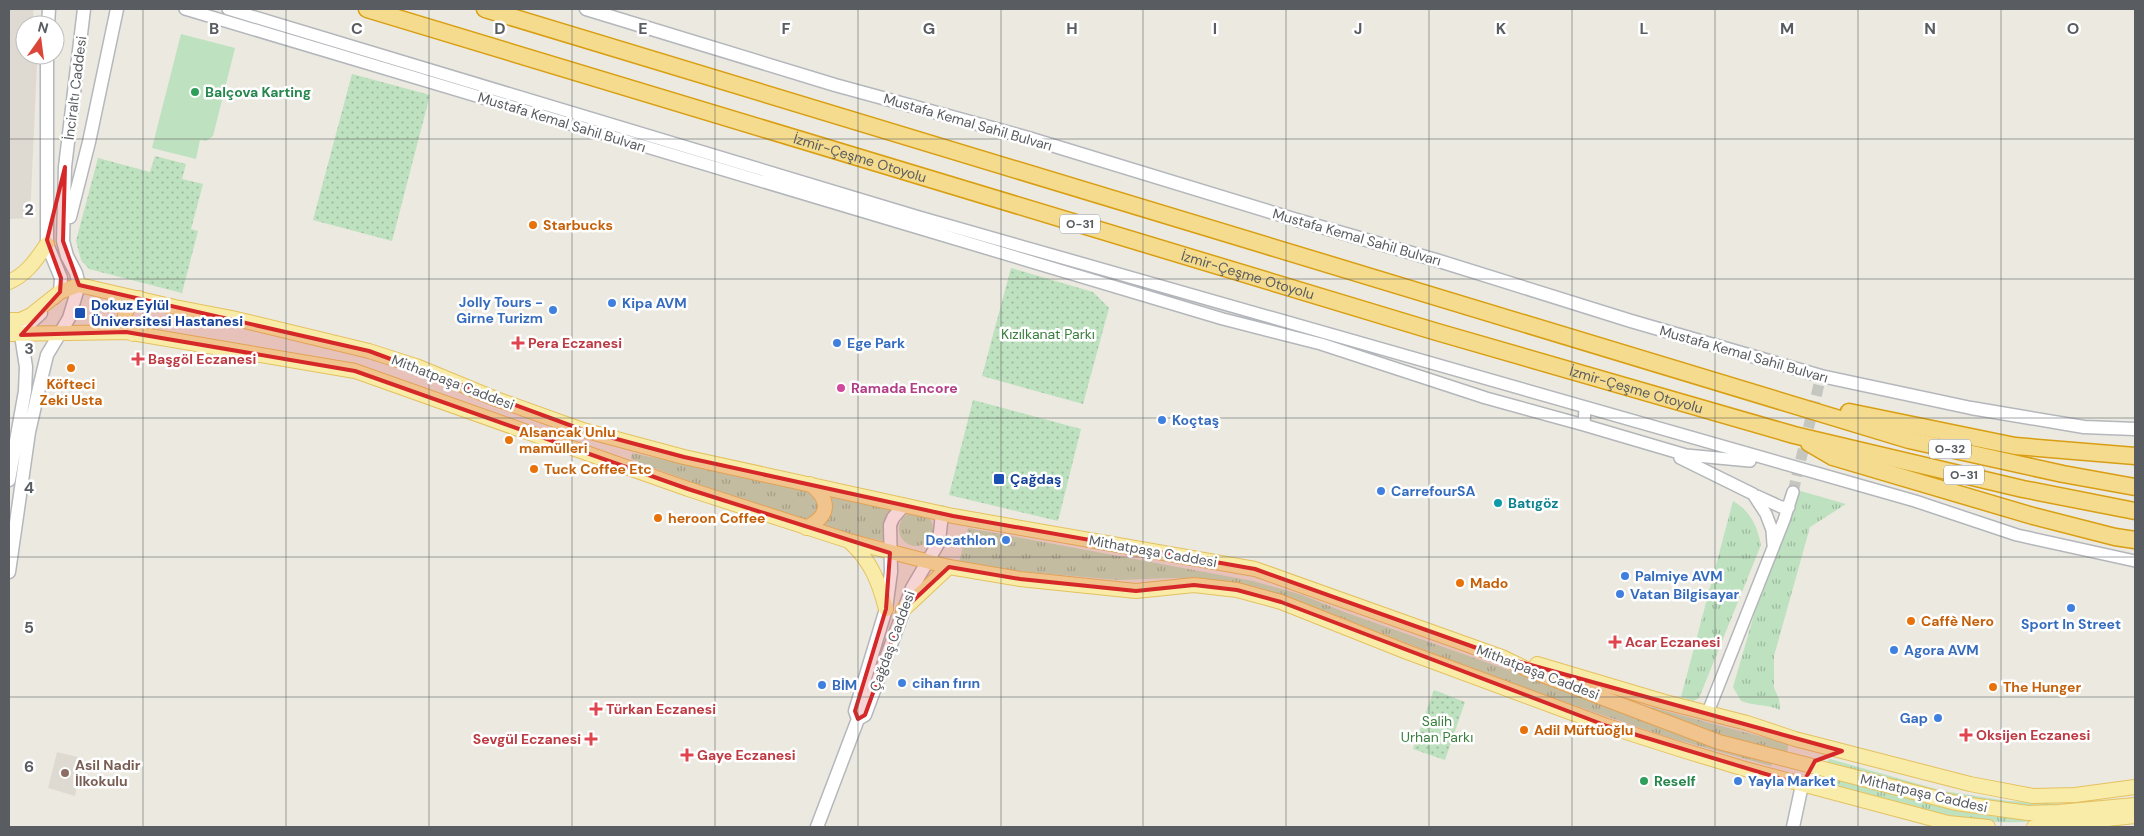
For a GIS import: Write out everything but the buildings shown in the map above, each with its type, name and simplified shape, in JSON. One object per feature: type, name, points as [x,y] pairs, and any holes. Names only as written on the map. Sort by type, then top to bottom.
[{"type":"highway","name":"İzmir-Çeşme Otoyolu","points":[[367,9],[1436,332],[1794,435],[2023,489],[2135,511]]},
{"type":"highway","name":"O-31","points":[[485,9],[1418,293],[1769,397]]},
{"type":"highway","points":[[1769,397],[2096,464],[2135,466]]},
{"type":"highway","name":"O-32","points":[[1769,397],[1909,440],[2064,474],[2135,487]]},
{"type":"highway","points":[[1794,435],[1833,457],[2033,516],[2135,540]]},
{"type":"highway","points":[[2014,446],[2135,456]]},
{"type":"main road","name":"İnciraltı Caddesi","points":[[66,168],[84,9]]},
{"type":"main road","points":[[63,241],[88,142],[117,9]]},
{"type":"main road","name":"Mustafa Kemal Sahil Bulvarı","points":[[586,9],[835,85],[1025,137],[1297,220],[1436,260],[1630,321],[1821,376],[1971,408],[2084,427],[2135,429]]},
{"type":"main road","points":[[9,480],[25,391],[26,367],[15,334],[27,326],[60,292],[60,278],[47,242],[47,65]]},
{"type":"main road","points":[[9,572],[30,432],[47,355],[69,318],[79,285],[63,241],[66,168]]},
{"type":"main road","points":[[9,282],[19,277],[34,264],[47,242],[66,168]]},
{"type":"main road","points":[[9,320],[20,320],[31,315],[60,292],[79,285]]},
{"type":"main road","name":"Mithatpaşa Caddesi","points":[[79,285],[232,318],[370,352],[416,366],[496,399],[583,430],[684,457],[904,505]]},
{"type":"main road","points":[[133,334],[124,324],[124,313],[133,302],[140,298]]},
{"type":"main road","name":"Mithatpaşa Caddesi","points":[[15,334],[61,332],[133,334],[355,370],[688,489],[806,528],[890,553]]},
{"type":"main road","points":[[806,528],[816,523],[822,517],[826,505],[821,494],[810,484]]},
{"type":"main road","points":[[904,505],[942,513],[939,542],[926,562],[890,553],[890,525],[893,518],[904,505]]},
{"type":"main road","name":"Mithatpaşa Caddesi","points":[[942,513],[1255,569],[1502,657],[1529,670],[1719,742],[1810,767],[1956,803],[2002,810],[2059,812],[2135,805]]},
{"type":"main road","points":[[849,541],[863,555],[873,569],[886,609]]},
{"type":"main road","name":"Çağdaş Caddesi","points":[[858,719],[855,711],[886,609],[890,585],[890,553]]},
{"type":"main road","name":"Mithatpaşa Caddesi","points":[[926,562],[1020,579],[1136,591],[1194,585],[1245,592],[1281,602],[1407,652],[1607,726],[1802,785],[1948,823],[1988,827]]},
{"type":"main road","name":"Çağdaş Caddesi","points":[[818,827],[858,719],[865,715],[903,610],[926,562]]},
{"type":"main road","points":[[903,610],[949,567]]},
{"type":"main road","points":[[1502,657],[1529,662],[1708,712],[1795,739],[1970,784],[2033,796],[2075,795],[2135,787]]},
{"type":"main road","points":[[1744,769],[1771,770],[1781,767],[1789,761],[1795,750],[1795,739]]},
{"type":"main road","points":[[1793,827],[1802,785],[1810,767],[1815,761],[1827,755],[1842,751]]},
{"type":"main road","points":[[2034,827],[2135,816]]},
{"type":"street","name":"Mustafa Kemal Sahil Bulvarı","points":[[186,9],[487,98],[648,149],[1223,319],[1321,344],[1486,398],[1658,448]]},
{"type":"street","name":"Mustafa Kemal Sahil Bulvarı","points":[[228,9],[918,217],[1915,501],[2017,534],[2135,561]]},
{"type":"street","points":[[1584,425],[1585,407]]},
{"type":"street","points":[[1658,448],[1686,455],[1718,456],[1787,465]]},
{"type":"street","points":[[1658,448],[1781,507],[1789,507]]},
{"type":"street","points":[[1708,712],[1789,507],[1793,492]]},
{"type":"street","points":[[1753,494],[1766,514],[1772,530],[1773,548]]},
{"type":"highlighted area","points":[[65,167],[63,241],[79,285],[369,351],[583,430],[684,457],[953,516],[1255,569],[1502,657],[1842,751],[1815,761],[1802,785],[1607,726],[1281,602],[1237,590],[1194,585],[1136,591],[1020,579],[949,567],[903,610],[865,715],[858,719],[855,711],[886,609],[890,553],[688,489],[355,371],[126,332],[21,335],[60,292],[61,278],[47,240]]},
{"type":"shaded area","points":[[9,9],[33,9],[33,15],[15,15],[15,65],[37,65],[30,218],[9,219]]},
{"type":"shaded area","name":"Asil Nadir İlkokulu","points":[[57,752],[82,758],[75,796],[48,788]]},
{"type":"green space","name":"Balçova Karting","points":[[181,34],[235,48],[213,136],[206,141],[200,140],[196,159],[152,148]]},
{"type":"green space","points":[[352,74],[430,95],[392,241],[313,220]]},
{"type":"green space","points":[[155,156],[186,164],[182,179],[203,184],[191,229],[198,231],[182,293],[89,269],[81,260],[76,241],[98,158],[150,172]]},
{"type":"green space","name":"Kızılkanat Parkı","points":[[1011,268],[1093,292],[1109,308],[1083,404],[982,376]]},
{"type":"green space","points":[[973,400],[1081,429],[1058,521],[949,495]]},
{"type":"green space","points":[[632,453],[808,491],[816,496],[822,506],[810,520],[804,519],[715,491],[631,459]]},
{"type":"green space","points":[[1797,490],[1846,504],[1810,527],[1774,656],[1774,688],[1779,699],[1780,710],[1741,701],[1733,687],[1756,608]]},
{"type":"green space","points":[[829,496],[892,507],[886,517],[884,541],[821,528],[828,518]]},
{"type":"green space","points":[[1733,501],[1744,509],[1752,519],[1761,545],[1699,698],[1693,701],[1681,697]]},
{"type":"green space","points":[[916,512],[928,517],[933,529],[928,541],[916,546],[904,541],[899,529],[904,517]]},
{"type":"green space","points":[[968,528],[1253,581],[1302,595],[1347,613],[1619,709],[1667,730],[1713,746],[1773,762],[1771,766],[1667,737],[1523,688],[1311,606],[1266,592],[1217,581],[1174,578],[1118,580],[1005,570],[959,562]]},
{"type":"green space","name":"Salih Urhan Parkı","points":[[1434,690],[1465,702],[1445,760],[1413,749]]},
{"type":"green space","points":[[1628,701],[1788,744],[1787,756],[1730,741]]},
{"type":"green space","points":[[1830,759],[1943,791],[2008,801],[2066,804],[2018,807],[1955,799],[1825,763]]},
{"type":"green space","points":[[1814,772],[1958,811],[1998,817],[2045,819],[1993,822],[1960,817],[1811,780]]},
{"type":"tunnel","points":[[1793,492],[1821,376]]},
{"type":"place","name":"Balçova Karting","points":[[195,92]]},
{"type":"place","name":"Starbucks","points":[[533,225]]},
{"type":"place","name":"Kipa AVM","points":[[612,303]]},
{"type":"place","name":"Jolly Tours - Girne Turizm","points":[[553,310]]},
{"type":"place","name":"Dokuz Eylül Üniversitesi Hastanesi","points":[[80,313]]},
{"type":"place","name":"Pera Eczanesi","points":[[518,343]]},
{"type":"place","name":"Ege Park","points":[[837,343]]},
{"type":"place","name":"Başgöl Eczanesi","points":[[138,359]]},
{"type":"place","name":"Köfteci Zeki Usta","points":[[71,368]]},
{"type":"place","name":"Ramada Encore","points":[[841,388]]},
{"type":"place","name":"Koçtaş","points":[[1162,420]]},
{"type":"place","name":"Alsancak Unlu mamülleri","points":[[509,440]]},
{"type":"place","name":"Tuck Coffee Etc","points":[[534,469]]},
{"type":"place","name":"Çağdaş","points":[[999,479]]},
{"type":"place","name":"CarrefourSA","points":[[1381,491]]},
{"type":"place","name":"Batıgöz","points":[[1498,503]]},
{"type":"place","name":"heroon Coffee","points":[[658,518]]},
{"type":"place","name":"Decathlon","points":[[1006,540]]},
{"type":"place","name":"Palmiye AVM","points":[[1625,576]]},
{"type":"place","name":"Mado","points":[[1460,583]]},
{"type":"place","name":"Vatan Bilgisayar","points":[[1620,594]]},
{"type":"place","name":"Sport In Street","points":[[2071,608]]},
{"type":"place","name":"Caffè Nero","points":[[1911,621]]},
{"type":"place","name":"Acar Eczanesi","points":[[1615,642]]},
{"type":"place","name":"Agora AVM","points":[[1894,650]]},
{"type":"place","name":"cihan fırın","points":[[902,683]]},
{"type":"place","name":"BİM","points":[[822,685]]},
{"type":"place","name":"The Hunger","points":[[1993,687]]},
{"type":"place","name":"Türkan Eczanesi","points":[[596,709]]},
{"type":"place","name":"Gap","points":[[1938,718]]},
{"type":"place","name":"Adil Müftüoğlu","points":[[1524,730]]},
{"type":"place","name":"Oksijen Eczanesi","points":[[1966,735]]},
{"type":"place","name":"Sevgül Eczanesi","points":[[591,739]]},
{"type":"place","name":"Gaye Eczanesi","points":[[687,755]]},
{"type":"place","name":"Asil Nadir İlkokulu","points":[[65,773]]},
{"type":"place","name":"Reself","points":[[1644,781]]},
{"type":"place","name":"Yayla Market","points":[[1738,781]]}]
